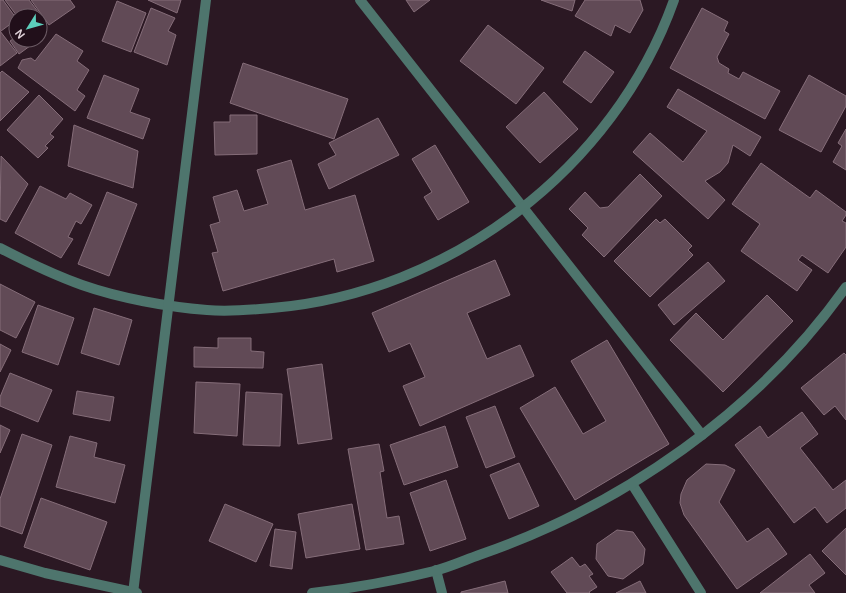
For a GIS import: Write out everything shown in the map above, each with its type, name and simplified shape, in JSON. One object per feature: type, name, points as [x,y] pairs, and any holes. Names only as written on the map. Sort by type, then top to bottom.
[{"type":"street","points":[[133,593],[206,0]]},
{"type":"street","points":[[360,0],[702,434]]},
{"type":"street","points":[[0,248],[39,268],[84,286],[169,306],[208,310],[243,311],[297,306],[328,301],[363,292],[399,279],[436,262],[488,232],[523,208],[583,152],[609,119],[641,71],[674,0]]},
{"type":"street","points":[[312,593],[351,588],[436,570],[507,546],[577,515],[632,484],[702,434],[732,411],[759,387],[786,359],[836,301],[846,287]]},
{"type":"street","points":[[632,484],[701,593]]},
{"type":"street","points":[[0,560],[45,574],[137,593]]},
{"type":"street","points":[[436,570],[442,593]]},
{"type":"building","points":[[0,0],[3,0],[9,8],[8,26],[1,31]]},
{"type":"building","points":[[5,0],[29,0],[35,8],[11,8]]},
{"type":"building","points":[[31,0],[70,0],[75,7],[49,25],[48,8],[37,8]]},
{"type":"building","points":[[148,0],[181,0],[177,13]]},
{"type":"building","points":[[406,0],[430,0],[414,12]]},
{"type":"building","points":[[541,0],[575,0],[572,11]]},
{"type":"building","points":[[585,0],[640,0],[643,10],[630,33],[615,25],[611,36],[575,16]]},
{"type":"building","points":[[117,1],[146,13],[131,52],[102,41]]},
{"type":"building","points":[[151,8],[175,18],[168,31],[176,35],[167,65],[134,52]]},
{"type":"building","points":[[702,8],[728,22],[724,31],[729,34],[717,57],[719,63],[729,69],[728,73],[739,79],[743,72],[780,91],[765,119],[670,68]]},
{"type":"building","points":[[488,25],[544,68],[516,104],[460,61]]},
{"type":"building","points":[[0,31],[8,41],[8,48],[13,48],[17,53],[0,66]]},
{"type":"building","points":[[56,34],[83,51],[77,61],[89,70],[77,90],[85,96],[75,111],[18,68],[22,60],[31,58],[35,61],[45,48],[48,48],[48,44]]},
{"type":"building","points":[[15,48],[27,48],[19,54]]},
{"type":"building","points":[[585,51],[614,72],[591,103],[563,82]]},
{"type":"building","points":[[243,63],[348,99],[334,139],[230,103]]},
{"type":"building","points":[[2,71],[29,92],[0,121],[0,73]]},
{"type":"building","points":[[104,75],[139,89],[130,112],[150,119],[143,139],[87,118]]},
{"type":"building","points":[[809,75],[846,96],[846,106],[821,152],[779,130]]},
{"type":"building","points":[[678,89],[761,137],[750,156],[733,145],[728,163],[720,172],[705,181],[725,200],[708,219],[633,152],[650,133],[683,162],[707,131],[667,107]]},
{"type":"building","points":[[544,92],[578,129],[540,163],[506,127]]},
{"type":"building","points":[[39,95],[63,119],[50,134],[54,137],[45,146],[48,148],[38,158],[7,130]]},
{"type":"building","points":[[230,115],[257,115],[257,154],[215,155],[214,122],[230,122]]},
{"type":"building","points":[[378,118],[399,155],[329,189],[318,164],[336,155],[329,143]]},
{"type":"building","points":[[74,125],[138,151],[133,188],[68,166]]},
{"type":"building","points":[[846,129],[846,170],[833,162],[842,146],[838,143]]},
{"type":"building","points":[[435,145],[469,202],[438,220],[424,197],[432,192],[412,159]]},
{"type":"building","points":[[1,156],[28,184],[6,222],[0,219]]},
{"type":"building","points":[[291,160],[305,210],[355,195],[374,261],[337,272],[334,259],[223,291],[212,253],[218,252],[210,225],[220,222],[213,197],[237,190],[244,211],[268,204],[257,170]]},
{"type":"building","points":[[761,163],[810,198],[816,190],[846,212],[846,215],[842,221],[846,223],[846,247],[828,273],[802,255],[798,260],[812,270],[797,291],[741,251],[760,224],[732,204]]},
{"type":"building","points":[[640,174],[662,196],[604,257],[582,235],[588,228],[569,209],[585,192],[600,208],[608,207]]},
{"type":"building","points":[[40,186],[66,199],[70,193],[92,205],[81,224],[76,221],[68,237],[73,239],[61,258],[15,233]]},
{"type":"building","points":[[107,192],[137,204],[109,276],[78,264]]},
{"type":"building","points":[[656,219],[660,223],[665,219],[692,246],[688,250],[693,255],[650,297],[614,261]]},
{"type":"building","points":[[495,260],[510,295],[467,313],[487,359],[520,345],[534,376],[420,426],[403,386],[425,377],[410,343],[389,352],[372,313]]},
{"type":"building","points":[[708,262],[725,281],[674,325],[658,305]]},
{"type":"building","points":[[0,284],[35,302],[16,338],[0,330]]},
{"type":"building","points":[[767,295],[793,321],[723,392],[670,340],[696,313],[723,340]]},
{"type":"building","points":[[38,305],[74,318],[58,365],[22,352]]},
{"type":"building","points":[[94,308],[132,320],[119,365],[81,353]]},
{"type":"building","points":[[218,338],[251,338],[251,351],[264,352],[263,368],[194,367],[194,347],[218,348]]},
{"type":"building","points":[[607,340],[669,444],[575,500],[520,408],[555,387],[583,434],[606,421],[571,361]]},
{"type":"building","points":[[0,344],[11,350],[0,372]]},
{"type":"building","points":[[844,353],[846,355],[846,420],[835,406],[824,415],[801,388]]},
{"type":"building","points":[[322,364],[332,439],[298,444],[287,369]]},
{"type":"building","points":[[10,373],[52,390],[38,422],[0,406],[0,397]]},
{"type":"building","points":[[196,382],[240,384],[237,436],[194,433]]},
{"type":"building","points":[[77,391],[114,397],[110,421],[73,414]]},
{"type":"building","points":[[246,392],[282,394],[280,446],[243,445]]},
{"type":"building","points":[[495,406],[515,457],[486,468],[466,417]]},
{"type":"building","points":[[802,412],[818,434],[800,448],[833,490],[846,480],[846,508],[827,523],[815,507],[794,523],[735,445],[760,426],[768,438]]},
{"type":"building","points":[[0,425],[10,430],[0,453]]},
{"type":"building","points":[[445,426],[458,467],[404,485],[390,445]]},
{"type":"building","points":[[22,434],[52,445],[22,534],[0,526],[0,499]]},
{"type":"building","points":[[70,436],[97,443],[94,457],[125,465],[115,503],[56,487]]},
{"type":"building","points":[[379,444],[384,471],[380,472],[387,518],[399,516],[404,544],[366,550],[348,449]]},
{"type":"building","points":[[519,463],[539,506],[509,519],[490,475]]},
{"type":"building","points":[[706,464],[725,465],[735,470],[719,502],[747,542],[768,528],[787,554],[737,589],[684,515],[680,503],[681,494],[687,480]]},
{"type":"building","points":[[446,480],[466,539],[430,551],[410,493]]},
{"type":"building","points":[[41,498],[107,522],[90,570],[24,547]]},
{"type":"building","points":[[225,504],[273,524],[256,562],[209,541]]},
{"type":"building","points":[[352,504],[360,549],[306,558],[298,514]]},
{"type":"building","points":[[846,528],[846,575],[822,551]]},
{"type":"building","points":[[275,529],[296,532],[292,569],[270,566]]},
{"type":"building","points":[[617,530],[633,532],[645,549],[643,564],[623,579],[608,576],[596,559],[597,544]]},
{"type":"building","points":[[810,554],[825,573],[809,585],[815,593],[760,593]]},
{"type":"building","points":[[572,557],[580,567],[585,564],[593,574],[589,576],[597,587],[589,592],[590,593],[567,593],[551,572]]},
{"type":"building","points":[[505,581],[508,593],[461,593],[461,592]]},
{"type":"building","points":[[640,581],[646,593],[616,593]]}]
